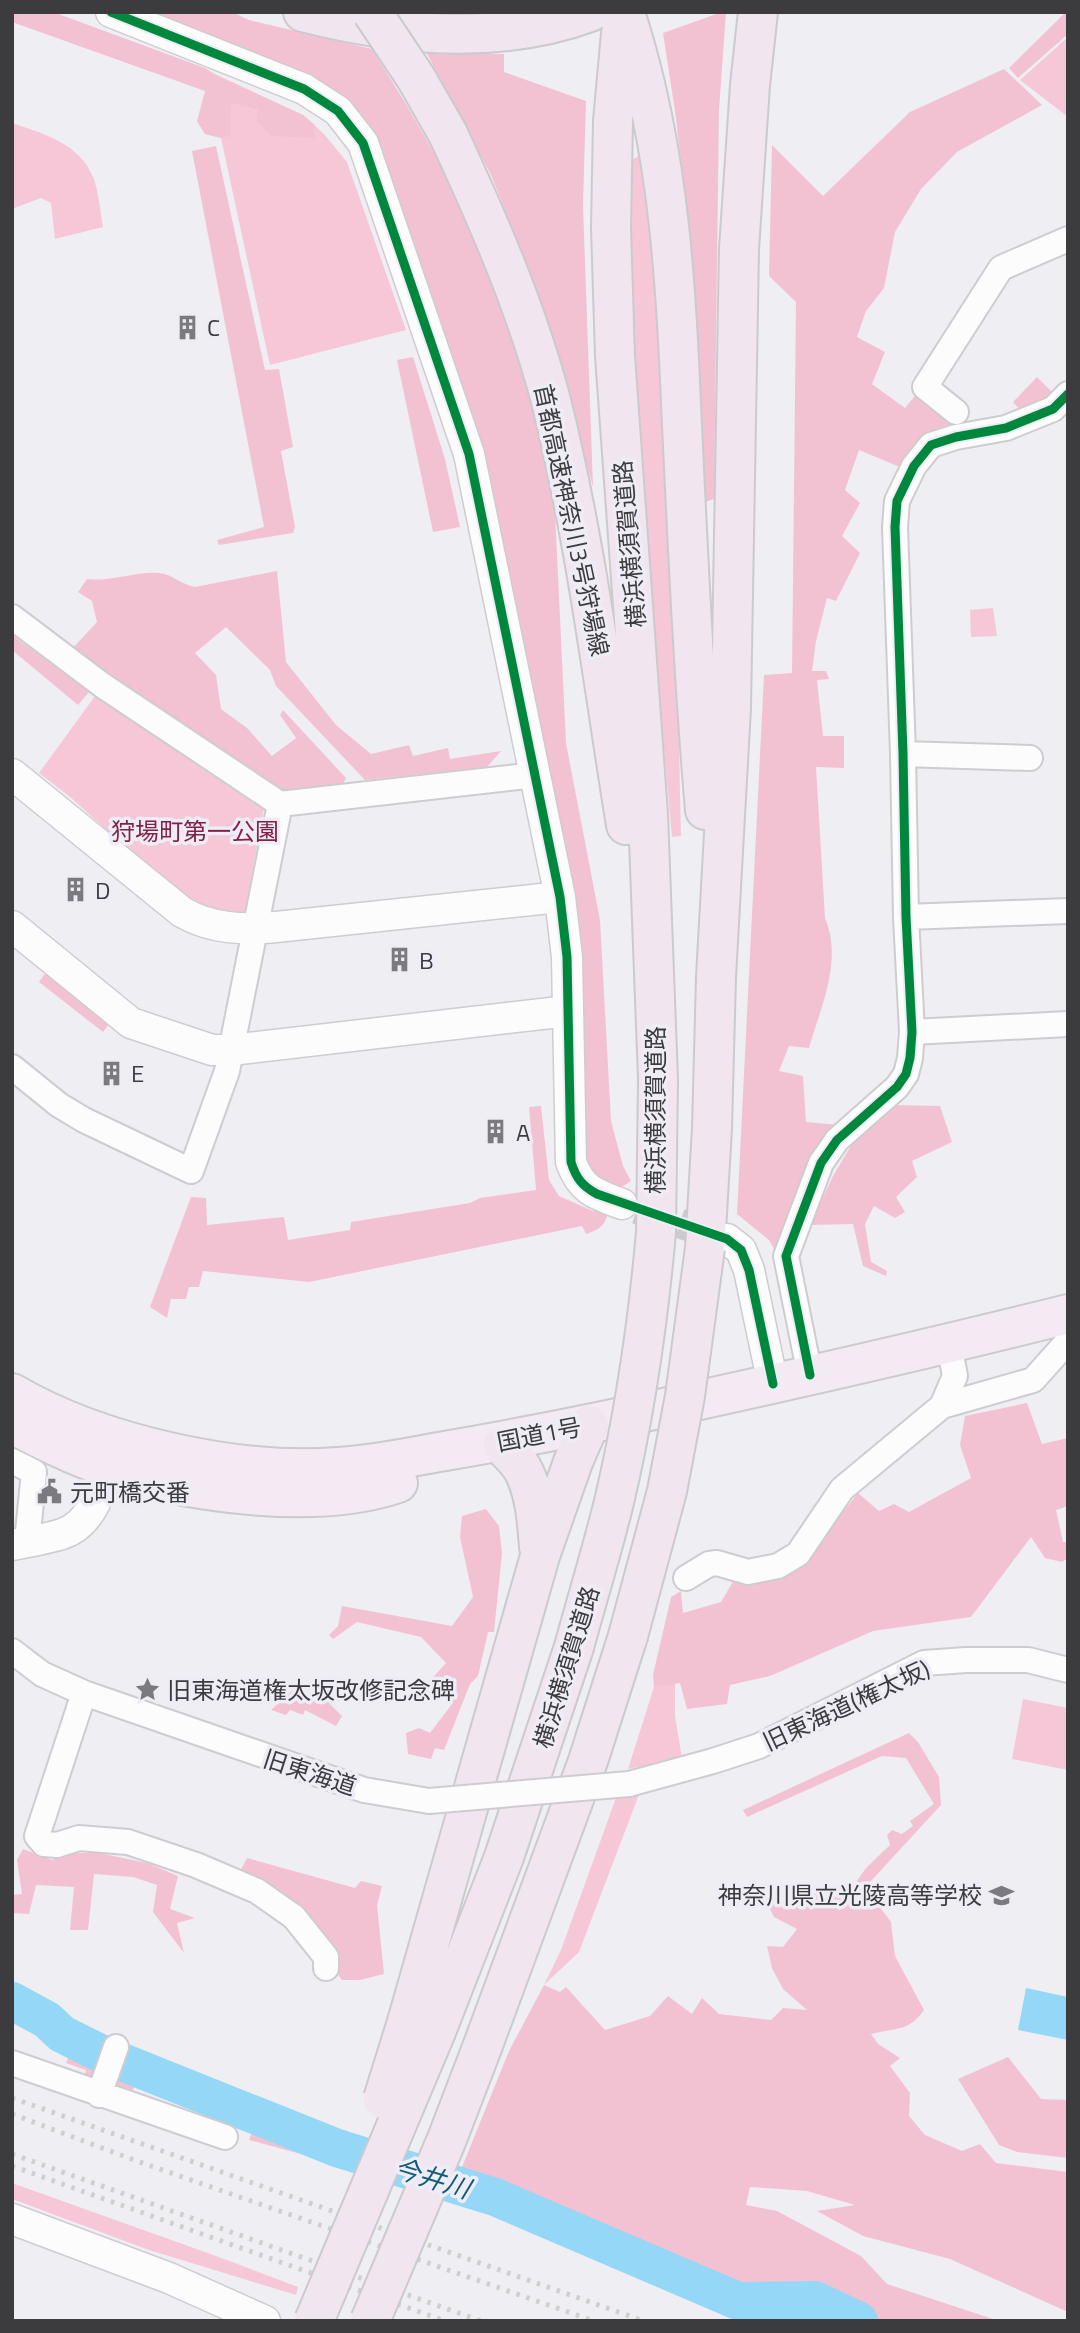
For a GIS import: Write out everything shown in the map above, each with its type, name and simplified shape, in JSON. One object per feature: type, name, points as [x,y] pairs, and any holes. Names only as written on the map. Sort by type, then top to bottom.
[{"type":"highway","points":[[303,12],[376,29],[454,34],[535,27],[590,12]]},
{"type":"highway","name":"首都高速神奈川3号狩場線","points":[[373,12],[448,134],[491,226],[550,399],[591,594],[653,978]]},
{"type":"highway","points":[[603,12],[639,74]]},
{"type":"highway","points":[[624,12],[655,131],[669,211],[676,290],[696,710],[716,976]]},
{"type":"highway","name":"横浜横須賀道路","points":[[316,2316],[422,2026],[504,1857],[574,1647],[614,1503],[635,1403],[649,1310],[656,1232],[658,1079],[648,814],[615,356],[611,229],[613,121],[624,12]]},
{"type":"highway","name":"横浜横須賀道路","points":[[370,2321],[447,2139],[588,1760],[628,1636],[667,1491],[716,1244],[712,1128],[716,976],[731,708],[739,249],[750,85],[758,12]]},
{"type":"highway","name":"国道1号","points":[[12,1393],[70,1421],[112,1453],[172,1484],[212,1492],[335,1496],[391,1486],[516,1441],[773,1384],[806,1362],[949,1344],[1068,1314]]},
{"type":"highway","name":"国道1号","points":[[12,1424],[46,1441],[112,1453]]},
{"type":"highway","points":[[422,2026],[540,1556],[589,1425]]},
{"type":"highway","points":[[516,1441],[537,1522],[540,1556]]},
{"type":"street","points":[[111,12],[304,89],[338,111],[363,143],[469,454],[560,897],[567,957],[571,1162],[576,1178],[585,1188],[622,1204]]},
{"type":"street","points":[[956,412],[925,387],[1001,268],[1068,239]]},
{"type":"street","points":[[806,1362],[786,1256],[821,1164],[837,1140],[897,1087],[906,1074],[910,1058],[912,1032],[906,917],[895,527],[897,501],[914,466],[931,445],[956,437],[1006,428],[1063,405]]},
{"type":"street","points":[[12,617],[102,685],[280,804],[535,775]]},
{"type":"street","points":[[903,754],[1030,758]]},
{"type":"street","points":[[12,774],[182,912],[199,922],[254,929],[560,897]]},
{"type":"street","points":[[12,1067],[59,1105],[84,1120],[191,1171],[227,1071],[280,804]]},
{"type":"street","points":[[906,917],[1068,911]]},
{"type":"street","points":[[12,926],[131,1023],[212,1050],[568,1011]]},
{"type":"street","points":[[912,1032],[1068,1024]]},
{"type":"street","points":[[716,1244],[741,1251],[749,1270],[773,1384]]},
{"type":"street","points":[[686,1578],[709,1564],[717,1563],[748,1572],[778,1566],[798,1554],[842,1489],[942,1406],[1033,1380],[1068,1341]]},
{"type":"street","points":[[942,1406],[955,1376],[949,1344]]},
{"type":"street","points":[[12,1461],[34,1472],[20,1543],[64,1534],[78,1526],[88,1516],[112,1453]]},
{"type":"street","name":"旧東海道","points":[[12,1651],[41,1674],[84,1693],[364,1790],[429,1801],[629,1784]]},
{"type":"street","name":"旧東海道(権太坂)","points":[[629,1784],[759,1746],[924,1664],[966,1660],[1028,1660],[1068,1670]]},
{"type":"street","points":[[84,1693],[37,1836],[44,1844],[57,1845],[79,1838],[128,1842],[197,1865],[257,1891],[294,1917],[326,1957],[326,1968]]},
{"type":"street","points":[[101,2088],[116,2047]]},
{"type":"street","points":[[12,2063],[101,2088],[225,2137]]},
{"type":"street","points":[[12,2219],[169,2278],[265,2321]]},
{"type":"green space","points":[[1068,37],[1068,117],[1020,80]]},
{"type":"green space","points":[[215,74],[303,115],[324,134],[347,162],[406,330],[270,365],[221,138],[205,134],[197,121]]},
{"type":"green space","points":[[12,123],[59,141],[87,165],[95,183],[103,227],[55,239],[51,203],[41,198],[12,209]]},
{"type":"green space","points":[[639,156],[661,319],[674,522],[681,836],[672,837],[641,492],[630,316],[627,162]]},
{"type":"green space","points":[[993,608],[997,636],[971,637],[970,610]]},
{"type":"green space","name":"狩場町第一公園","points":[[98,692],[264,808],[245,913],[239,918],[185,900],[70,797],[39,773]]},
{"type":"green space","points":[[675,1683],[675,1716],[682,1758],[628,1769],[654,1687]]},
{"type":"green space","points":[[1023,1699],[1068,1708],[1068,1770],[1012,1759]]},
{"type":"green space","points":[[640,1792],[579,1952],[544,1985],[561,1950],[617,1795]]},
{"type":"green space","points":[[12,2183],[298,2287],[296,2295],[149,2250],[12,2199]]},
{"type":"shaded area","points":[[12,12],[53,12],[205,68],[303,115],[315,125],[314,138],[271,136],[256,120],[258,110],[231,103],[230,136],[221,138],[205,134],[197,121],[205,91],[12,22]]},
{"type":"shaded area","points":[[143,12],[232,12],[249,20],[372,49],[447,175],[492,277],[535,409],[555,513],[566,743],[600,920],[611,1121],[623,1166],[631,1181],[617,1190],[583,1170],[568,896],[378,147]]},
{"type":"shaded area","points":[[726,12],[719,110],[714,499],[705,502],[693,264],[663,33]]},
{"type":"shaded area","points":[[1066,12],[1068,34],[1018,78],[1009,68]]},
{"type":"shaded area","points":[[424,48],[456,53],[504,54],[504,72],[586,101],[583,205],[593,487],[537,290],[491,175]]},
{"type":"shaded area","points":[[1004,69],[1042,105],[957,152],[921,189],[895,232],[884,288],[866,311],[857,337],[885,352],[872,384],[905,408],[918,392],[959,426],[909,454],[900,467],[859,450],[845,490],[860,503],[842,536],[860,553],[836,601],[827,598],[816,641],[812,671],[826,671],[829,679],[817,680],[823,736],[844,736],[844,768],[816,767],[825,918],[830,934],[831,967],[809,1048],[789,1046],[779,1071],[803,1076],[806,1122],[840,1125],[777,1254],[769,1240],[737,1214],[764,675],[792,673],[796,302],[769,276],[772,145],[823,196],[910,112]]},
{"type":"shaded area","points":[[216,146],[265,370],[279,369],[293,447],[281,451],[295,527],[293,533],[219,545],[217,540],[264,527],[192,151]]},
{"type":"shaded area","points":[[413,357],[445,459],[460,527],[433,532],[397,360]]},
{"type":"shaded area","points":[[1037,377],[1054,394],[1023,413],[1013,402]]},
{"type":"shaded area","points":[[277,571],[286,662],[336,725],[371,754],[409,745],[413,756],[448,748],[450,759],[501,751],[487,767],[365,780],[276,686],[270,670],[226,627],[195,653],[216,675],[221,709],[247,728],[272,756],[296,738],[280,715],[283,710],[346,778],[343,784],[284,793],[102,674],[72,649],[97,622],[92,601],[78,592],[87,579],[159,573],[195,587]]},
{"type":"shaded area","points":[[12,635],[89,692],[78,705],[12,650]]},
{"type":"shaded area","points":[[47,971],[109,1024],[103,1032],[39,982]]},
{"type":"shaded area","points":[[891,1105],[940,1106],[952,1142],[912,1161],[917,1177],[896,1197],[905,1212],[895,1218],[874,1206],[865,1224],[871,1262],[887,1271],[886,1276],[863,1266],[853,1224],[810,1225],[833,1176],[858,1134]]},
{"type":"shaded area","points":[[541,1106],[549,1180],[559,1196],[593,1211],[609,1208],[605,1222],[596,1230],[586,1234],[582,1226],[309,1282],[203,1271],[199,1287],[189,1287],[186,1299],[171,1299],[167,1318],[150,1307],[191,1197],[206,1198],[207,1225],[284,1217],[288,1240],[350,1230],[351,1222],[536,1190],[529,1107]]},
{"type":"shaded area","points":[[1027,1403],[1042,1444],[1068,1438],[1068,1506],[1056,1510],[1063,1542],[1068,1542],[1068,1558],[1062,1562],[1045,1558],[1031,1537],[971,1617],[873,1631],[770,1676],[730,1685],[727,1704],[687,1709],[680,1683],[654,1687],[653,1675],[671,1597],[681,1591],[683,1613],[721,1602],[734,1580],[795,1572],[858,1493],[879,1511],[894,1504],[909,1512],[971,1478],[960,1445],[965,1416]]},
{"type":"shaded area","points":[[486,1509],[499,1526],[502,1553],[494,1632],[488,1632],[478,1676],[470,1684],[444,1750],[435,1748],[431,1759],[408,1754],[406,1733],[419,1728],[430,1733],[452,1704],[427,1684],[446,1663],[421,1637],[357,1622],[333,1639],[329,1635],[338,1626],[342,1606],[452,1626],[473,1597],[460,1537],[462,1516]]},
{"type":"shaded area","points":[[294,1689],[304,1689],[307,1696],[328,1702],[342,1716],[336,1726],[305,1710],[303,1715],[290,1710],[286,1715],[271,1710]]},
{"type":"shaded area","points":[[909,1733],[918,1742],[939,1777],[941,1805],[860,1893],[875,1901],[891,1922],[895,1956],[924,2010],[907,2026],[871,2034],[878,2044],[900,2058],[890,2066],[910,2093],[909,2116],[925,2135],[962,2151],[980,2144],[996,2163],[1068,2172],[1068,2312],[950,2259],[863,2236],[817,2211],[855,2205],[807,2191],[750,2187],[746,2205],[777,2211],[861,2256],[887,2284],[999,2321],[782,2321],[449,2199],[509,2051],[544,1985],[560,1992],[566,1987],[605,2030],[650,2016],[668,1996],[692,2014],[702,1998],[719,2014],[771,2020],[783,2008],[807,2010],[783,1989],[772,1968],[767,1946],[783,1947],[797,1929],[774,1917],[767,1903],[783,1887],[808,1890],[827,1900],[849,1892],[866,1868],[890,1845],[887,1835],[892,1830],[902,1834],[913,1826],[910,1821],[934,1804],[906,1758],[882,1756],[747,1817],[743,1810]]},
{"type":"shaded area","points":[[23,1849],[52,1860],[72,1853],[99,1853],[147,1863],[178,1876],[170,1909],[195,1918],[177,1923],[184,1953],[153,1912],[157,1885],[133,1877],[94,1874],[88,1930],[70,1930],[74,1887],[36,1885],[29,1914],[12,1913],[12,1895],[22,1894],[17,1860]]},
{"type":"shaded area","points":[[247,1858],[355,1888],[361,1881],[382,1886],[377,1905],[384,1974],[360,1980],[342,1980],[294,1902],[270,1884],[238,1875]]},
{"type":"shaded area","points":[[88,2044],[345,2145],[338,2164],[249,2140],[252,2132],[217,2114],[182,2106],[184,2098],[136,2083],[128,2100],[83,2084],[86,2070],[66,2063],[73,2047]]},
{"type":"shaded area","points":[[1008,2057],[1041,2099],[1068,2100],[1068,2158],[1017,2152],[999,2145],[958,2079]]},
{"type":"water","points":[[1026,1988],[1068,1997],[1068,2040],[1018,2030]]},
{"type":"waterway","name":"今井川","points":[[12,2001],[47,2020],[62,2034],[102,2054],[337,2148],[495,2197],[738,2301],[815,2300],[859,2321]]},
{"type":"tunnel","points":[[637,1209],[726,1239]]},
{"type":"railway","points":[[12,2098],[644,2321]]},
{"type":"railway","points":[[12,2114],[134,2160],[594,2321]]},
{"type":"railway","points":[[12,2154],[481,2321]]},
{"type":"railway","points":[[12,2166],[445,2321]]},
{"type":"cycle path","points":[[111,12],[304,89],[338,111],[363,143],[469,454],[560,897],[567,957],[571,1162],[580,1181],[597,1194],[727,1239],[741,1250],[749,1270],[773,1384]]},
{"type":"cycle path","points":[[810,1375],[786,1256],[821,1163],[837,1140],[897,1087],[906,1074],[910,1058],[912,1032],[906,917],[895,527],[897,501],[914,466],[931,445],[956,437],[1006,428],[1053,409],[1068,394]]},
{"type":"place","name":"C","points":[[187,327]]},
{"type":"place","name":"D","points":[[75,890]]},
{"type":"place","name":"B","points":[[399,960]]},
{"type":"place","name":"E","points":[[111,1073]]},
{"type":"place","name":"A","points":[[496,1132]]},
{"type":"place","name":"元町橋交番","points":[[50,1492]]},
{"type":"place","name":"旧東海道権太坂改修記念碑","points":[[147,1690]]},
{"type":"place","name":"神奈川県立光陵高等学校","points":[[1002,1895]]}]
